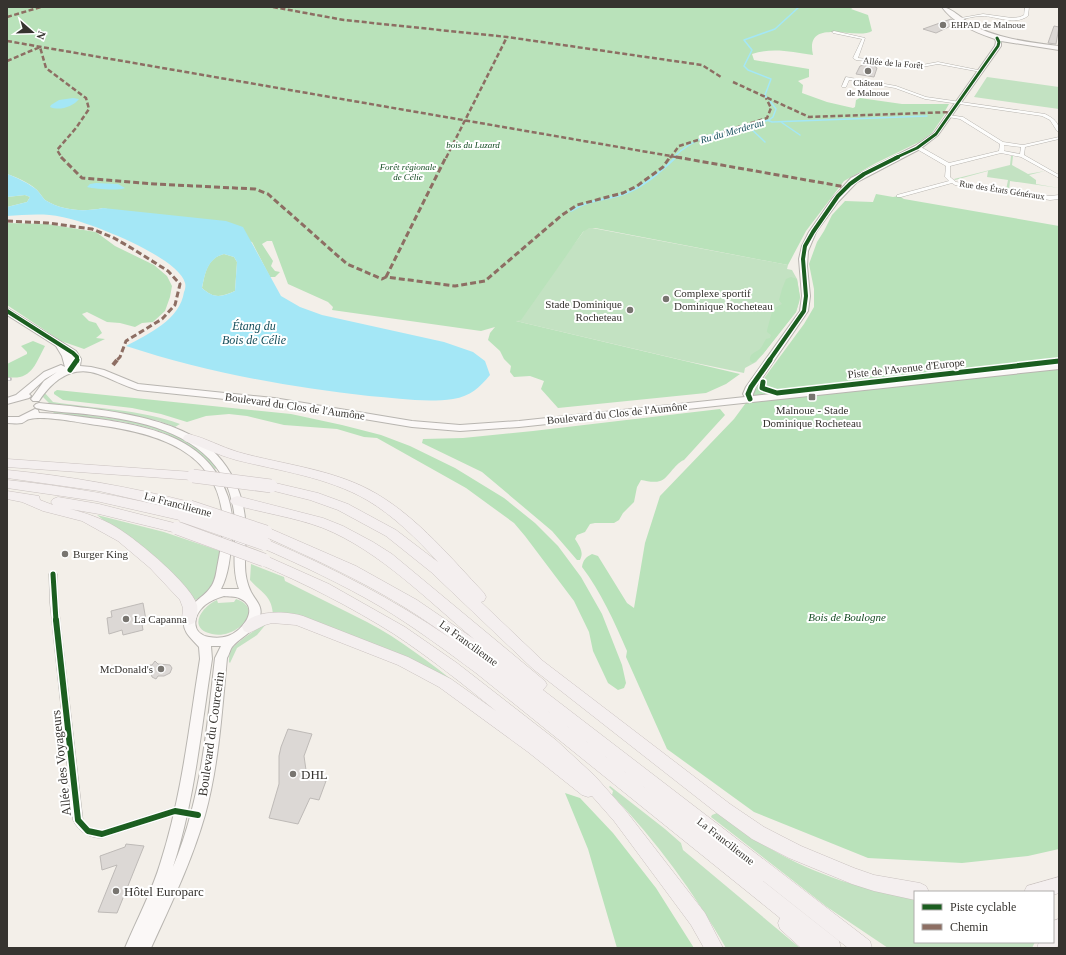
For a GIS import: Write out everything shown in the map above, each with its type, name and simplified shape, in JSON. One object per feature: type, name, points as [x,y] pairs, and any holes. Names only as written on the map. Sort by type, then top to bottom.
[{"type":"highway","points":[[190,438],[224,452],[317,475],[348,486],[372,497],[414,529],[442,557],[499,618],[502,632]]},
{"type":"highway","points":[[7,463],[193,476],[271,486],[313,496],[343,507],[391,533],[436,568],[538,665],[626,735],[758,833],[794,852],[852,876],[889,887],[914,891]]},
{"type":"highway","name":"La Francilienne","points":[[7,474],[82,483],[153,497],[183,517]]},
{"type":"highway","name":"La Francilienne","points":[[7,484],[82,493],[147,507],[265,538],[351,570],[412,604],[471,644],[863,948]]},
{"type":"highway","points":[[7,495],[99,509],[183,517],[221,543],[264,560],[335,593],[383,620],[419,644],[550,746],[589,781],[620,816],[698,919],[714,948]]},
{"type":"highway","points":[[26,498],[35,504],[87,518],[116,533],[131,543],[156,564],[187,600],[191,609],[189,619]]},
{"type":"highway","points":[[237,501],[307,518],[334,528],[368,544],[392,562],[553,697],[564,715]]},
{"type":"highway","name":"La Francilienne","points":[[265,538],[402,613],[433,634],[534,710],[758,890]]},
{"type":"highway","points":[[244,632],[258,621],[270,618],[298,620],[403,661],[445,683],[534,747],[586,789],[602,797]]},
{"type":"highway","points":[[1037,891],[1059,885]]},
{"type":"highway","points":[[758,890],[775,913],[815,948]]},
{"type":"highway","points":[[758,890],[832,948]]},
{"type":"main road","points":[[945,7],[948,12],[957,19],[997,38],[1059,48]]},
{"type":"main road","points":[[750,400],[748,394],[751,387],[804,311],[807,301],[807,291],[802,271],[802,262],[807,242],[812,233],[839,195],[853,181],[932,138],[950,116],[999,44],[997,38]]},
{"type":"main road","points":[[7,311],[76,355],[78,361],[72,367],[47,373]]},
{"type":"main road","points":[[60,346],[72,367]]},
{"type":"main road","points":[[19,397],[41,376],[57,365],[65,355]]},
{"type":"main road","name":"Boulevard du Clos de l'Aumône","points":[[31,416],[37,403],[40,391],[48,382],[72,367],[81,370],[100,372],[120,382],[138,387],[274,401],[412,424],[460,428],[519,424],[1059,366]]},
{"type":"main road","points":[[7,401],[19,397],[32,397],[37,403],[131,418],[166,427],[190,438],[214,457],[222,467],[232,485],[237,501],[241,529],[239,559],[240,578],[246,596],[254,604],[256,610],[255,619],[244,632],[226,641],[215,642],[205,640],[195,635],[190,629],[189,619],[195,607],[214,591],[219,583],[229,526],[224,496],[210,469],[184,446],[163,436],[124,425],[55,416],[31,416],[21,420],[7,420]]},
{"type":"main road","points":[[202,601],[213,595],[226,592],[238,593],[249,598]]},
{"type":"main road","name":"Boulevard du Courcerin","points":[[144,948],[181,865],[198,815],[212,743],[221,658],[228,644],[244,632]]},
{"type":"main road","name":"Boulevard du Courcerin","points":[[132,948],[158,891],[169,860],[181,812],[206,659],[204,646],[195,635]]},
{"type":"street","points":[[957,19],[985,14],[1020,19],[1026,16],[1027,7]]},
{"type":"street","name":"Allée de la Forêt","points":[[834,32],[864,39],[855,58],[857,59],[894,61],[924,66],[938,63],[981,71]]},
{"type":"street","points":[[844,86],[848,78],[899,87],[922,97],[1046,116],[1052,119],[1059,130]]},
{"type":"street","points":[[950,116],[961,118],[1002,143],[1023,146],[1059,138]]},
{"type":"street","points":[[1001,152],[1002,143]]},
{"type":"street","points":[[1022,156],[1023,146]]},
{"type":"street","points":[[917,147],[948,165],[1001,152],[1022,156],[1059,178]]},
{"type":"street","name":"Rue des États Généraux","points":[[948,165],[946,177],[953,181],[1050,198],[1059,197]]},
{"type":"street","points":[[899,196],[953,181]]},
{"type":"street","name":"Allée des Voyageurs","points":[[52,574],[78,820],[80,824],[84,829],[102,834],[175,810],[198,815]]},
{"type":"green space","name":"Forêt régionale de Célie","points":[[7,7],[854,7],[851,9],[868,15],[872,31],[865,33],[824,33],[816,36],[812,43],[813,55],[775,50],[752,54],[754,60],[809,69],[809,77],[798,81],[803,85],[802,93],[827,102],[853,108],[855,107],[856,100],[860,98],[902,104],[949,104],[945,111],[947,111],[932,133],[919,142],[876,163],[844,181],[806,231],[788,265],[595,228],[589,228],[583,232],[521,320],[516,321],[740,374],[726,384],[706,393],[558,408],[541,389],[544,381],[530,376],[514,377],[510,372],[511,366],[504,359],[500,351],[488,340],[490,333],[495,327],[481,331],[332,310],[333,307],[328,302],[288,284],[272,241],[267,241],[262,244],[273,261],[271,266],[275,271],[280,272],[275,277],[270,277],[252,242],[103,208],[74,210],[66,208],[52,204],[45,200],[31,185],[7,174]]},
{"type":"green space","points":[[987,77],[1059,87],[1059,109],[974,97]]},
{"type":"green space","points":[[1011,156],[1013,156],[1012,165],[1028,174],[1045,171],[1029,175],[1036,180],[1036,184],[1059,188],[1010,181],[1009,190],[1006,190],[1008,180],[987,177],[988,171],[955,180],[954,179],[1010,165]]},
{"type":"green space","name":"Bois de Boulogne","points":[[876,194],[893,197],[899,196],[904,199],[1059,226],[1059,849],[1028,856],[962,863],[868,858],[754,812],[667,749],[626,657],[627,651],[607,607],[582,567],[588,556],[592,554],[598,556],[627,603],[634,608],[645,543],[660,496],[734,419],[804,324],[814,307],[814,289],[809,264],[817,242],[832,215],[845,201],[873,202]]},
{"type":"green space","points":[[25,195],[30,197],[27,202],[7,207],[7,197]]},
{"type":"green space","points":[[7,223],[47,224],[96,232],[115,246],[154,265],[167,276],[172,286],[165,311],[153,322],[142,323],[135,327],[120,323],[107,322],[87,312],[82,314],[89,321],[96,323],[102,333],[96,338],[105,339],[84,349],[61,341],[7,305]]},
{"type":"green space","name":"Complexe sportif Dominique Rocheteau","points":[[587,227],[788,265],[787,269],[792,270],[797,279],[800,297],[796,312],[756,362],[745,368],[744,373],[516,321]]},
{"type":"green space","points":[[224,254],[234,257],[237,262],[235,291],[226,295],[218,296],[206,292],[202,288],[204,277],[210,263],[218,256]]},
{"type":"green space","points":[[791,277],[797,279],[800,297],[796,312],[763,354],[753,363],[750,361],[750,356],[760,349],[766,339],[770,338],[771,335],[767,332],[772,311],[782,304],[779,300],[782,289],[786,279]]},
{"type":"green space","points":[[33,341],[45,346],[35,365],[22,377],[7,377],[7,364],[27,354],[21,346]]},
{"type":"green space","points":[[57,390],[291,414],[381,435],[410,446],[455,468],[504,498],[535,523],[558,546],[581,577],[602,614],[622,665],[626,683],[624,688],[618,690],[608,683],[593,651],[589,632],[574,601],[514,523],[466,488],[377,438],[364,437],[337,429],[284,425],[247,416],[229,414],[206,416],[187,422],[161,414],[132,408],[63,400],[54,394]]},
{"type":"green space","points":[[44,392],[53,402],[133,412],[180,424],[175,427],[159,421],[123,413],[50,404],[43,397]]},
{"type":"green space","points":[[720,409],[725,415],[684,460],[680,462],[663,480],[650,482],[641,480],[637,487],[634,502],[623,513],[619,520],[614,523],[590,524],[585,532],[577,535],[575,539],[580,547],[580,560],[577,560],[552,531],[482,472],[422,443],[423,439],[463,438],[533,431]]},
{"type":"green space","points":[[55,411],[126,420],[155,427],[193,443],[219,467],[215,469],[199,453],[181,441],[161,432],[119,421],[53,413]]},
{"type":"green space","points":[[97,515],[164,532],[220,551],[216,573],[211,586],[207,592],[195,600],[177,579]]},
{"type":"green space","points":[[251,564],[284,577],[285,581],[357,617],[391,636],[460,686],[273,615],[271,603],[250,580]]},
{"type":"green space","points":[[236,599],[245,604],[249,610],[248,616],[238,628],[221,635],[212,634],[200,628],[198,623],[199,618],[211,603],[217,600],[218,603],[234,602]]},
{"type":"green space","points":[[267,623],[257,635],[237,648],[230,663],[229,654],[233,647]]},
{"type":"green space","points":[[610,786],[665,829],[681,843],[683,850],[800,948],[726,948],[701,907],[674,868],[644,830],[612,795],[613,791],[609,787]]},
{"type":"green space","points":[[565,793],[580,798],[613,833],[656,888],[694,948],[617,948],[588,849]]},
{"type":"green space","points":[[717,813],[764,845],[805,867],[859,886],[914,899],[914,943],[1034,943],[1032,948],[888,948],[827,907],[711,817]]},
{"type":"water","points":[[73,98],[79,99],[70,106],[57,109],[50,107],[59,100]]},
{"type":"water","name":"Étang du Bois de Célie","points":[[7,174],[34,188],[45,200],[52,204],[74,210],[103,208],[226,221],[243,227],[281,296],[300,307],[322,315],[444,342],[473,352],[485,361],[490,375],[470,394],[459,398],[442,400],[411,400],[369,396],[277,383],[186,364],[126,346],[162,325],[176,311],[181,302],[185,287],[185,283],[179,273],[167,262],[150,252],[91,225],[48,215],[7,216],[7,207],[27,202],[30,197],[25,195],[7,197]],"holes":[[[224,254],[234,257],[237,262],[235,291],[222,296],[206,292],[202,288],[208,267],[214,259]]]},
{"type":"water","points":[[90,184],[118,184],[125,188],[112,190],[87,187]]},
{"type":"building","points":[[951,19],[957,23],[936,33],[923,29]]},
{"type":"building","points":[[1054,26],[1059,27],[1056,44],[1048,43]]},
{"type":"building","name":"Château de Malnoue","points":[[867,64],[873,65],[877,68],[874,77],[856,74],[860,66]]},
{"type":"building","name":"La Capanna","points":[[143,603],[146,620],[144,620],[144,623],[142,624],[143,630],[123,635],[122,630],[109,634],[107,618],[112,617],[111,611]]},
{"type":"building","name":"McDonald's","points":[[155,661],[158,664],[170,665],[172,668],[170,673],[164,676],[158,676],[156,679],[152,677],[149,665],[152,665]]},
{"type":"building","name":"DHL","points":[[288,729],[312,734],[304,756],[307,777],[326,781],[319,800],[310,798],[298,824],[269,818],[279,784],[279,756]]},
{"type":"building","name":"Hôtel Europarc","points":[[126,844],[144,846],[117,913],[98,912],[117,865],[102,870],[100,856],[125,847]]},
{"type":"waterway","name":"Ru du Merderau","points":[[767,98],[765,95],[771,79],[748,70],[744,66],[752,50],[744,40],[775,29],[799,7]]},
{"type":"waterway","name":"Ru du Merderau","points":[[768,120],[773,117],[776,109],[770,101]]},
{"type":"waterway","points":[[768,120],[772,122],[927,116]]},
{"type":"waterway","name":"Ru du Merderau","points":[[675,156],[685,148],[707,136],[768,120]]},
{"type":"waterway","points":[[781,122],[800,135]]},
{"type":"waterway","points":[[748,126],[765,142]]},
{"type":"waterway","name":"Ru du Merderau","points":[[571,211],[577,207],[624,194],[638,188],[674,159]]},
{"type":"marked path","points":[[7,17],[41,7]]},
{"type":"marked path","points":[[273,7],[344,20],[507,37],[702,65],[721,77]]},
{"type":"marked path","points":[[386,277],[507,37]]},
{"type":"marked path","points":[[7,41],[846,187]]},
{"type":"marked path","points":[[7,61],[40,47],[46,68],[86,98],[89,109],[76,128],[57,150],[60,156],[82,178],[155,184],[255,189],[268,194],[347,264],[382,279],[386,277],[455,286],[485,281],[562,215],[577,205],[623,193],[637,186],[663,167],[679,146],[767,118],[771,108],[766,98]]},
{"type":"marked path","points":[[733,82],[809,117],[952,112]]},
{"type":"marked path","points":[[7,221],[48,223],[92,229],[114,238],[133,249],[168,271],[180,284],[175,305],[162,319],[126,341],[120,357],[113,365]]},
{"type":"cycle path","points":[[750,399],[748,394],[751,387],[804,311],[806,303],[803,266],[804,251],[807,241],[816,227],[838,196],[854,180],[917,148],[936,134],[998,46],[999,42],[997,38]]},
{"type":"cycle path","points":[[7,311],[73,353],[77,357],[77,361],[70,370]]},
{"type":"cycle path","name":"Piste de l'Avenue d'Europe","points":[[763,382],[762,388],[777,393],[1059,361]]},
{"type":"cycle path","points":[[53,574],[54,603],[78,820],[88,831],[102,834],[175,811],[198,815]]},
{"type":"place","name":"EHPAD de Malnoue","points":[[943,25]]},
{"type":"place","name":"Château de Malnoue","points":[[868,71]]},
{"type":"place","name":"Complexe sportif Dominique Rocheteau","points":[[666,299]]},
{"type":"place","name":"Stade Dominique Rocheteau","points":[[630,310]]},
{"type":"place","name":"Malnoue - Stade Dominique Rocheteau","points":[[812,397]]},
{"type":"place","name":"Burger King","points":[[65,554]]},
{"type":"place","name":"La Capanna","points":[[126,619]]},
{"type":"place","name":"McDonald's","points":[[161,669]]},
{"type":"place","name":"DHL","points":[[293,774]]},
{"type":"place","name":"Hôtel Europarc","points":[[116,891]]},
{"type":"park label","name":"bois du Luzard","points":[[473,145]]}]
